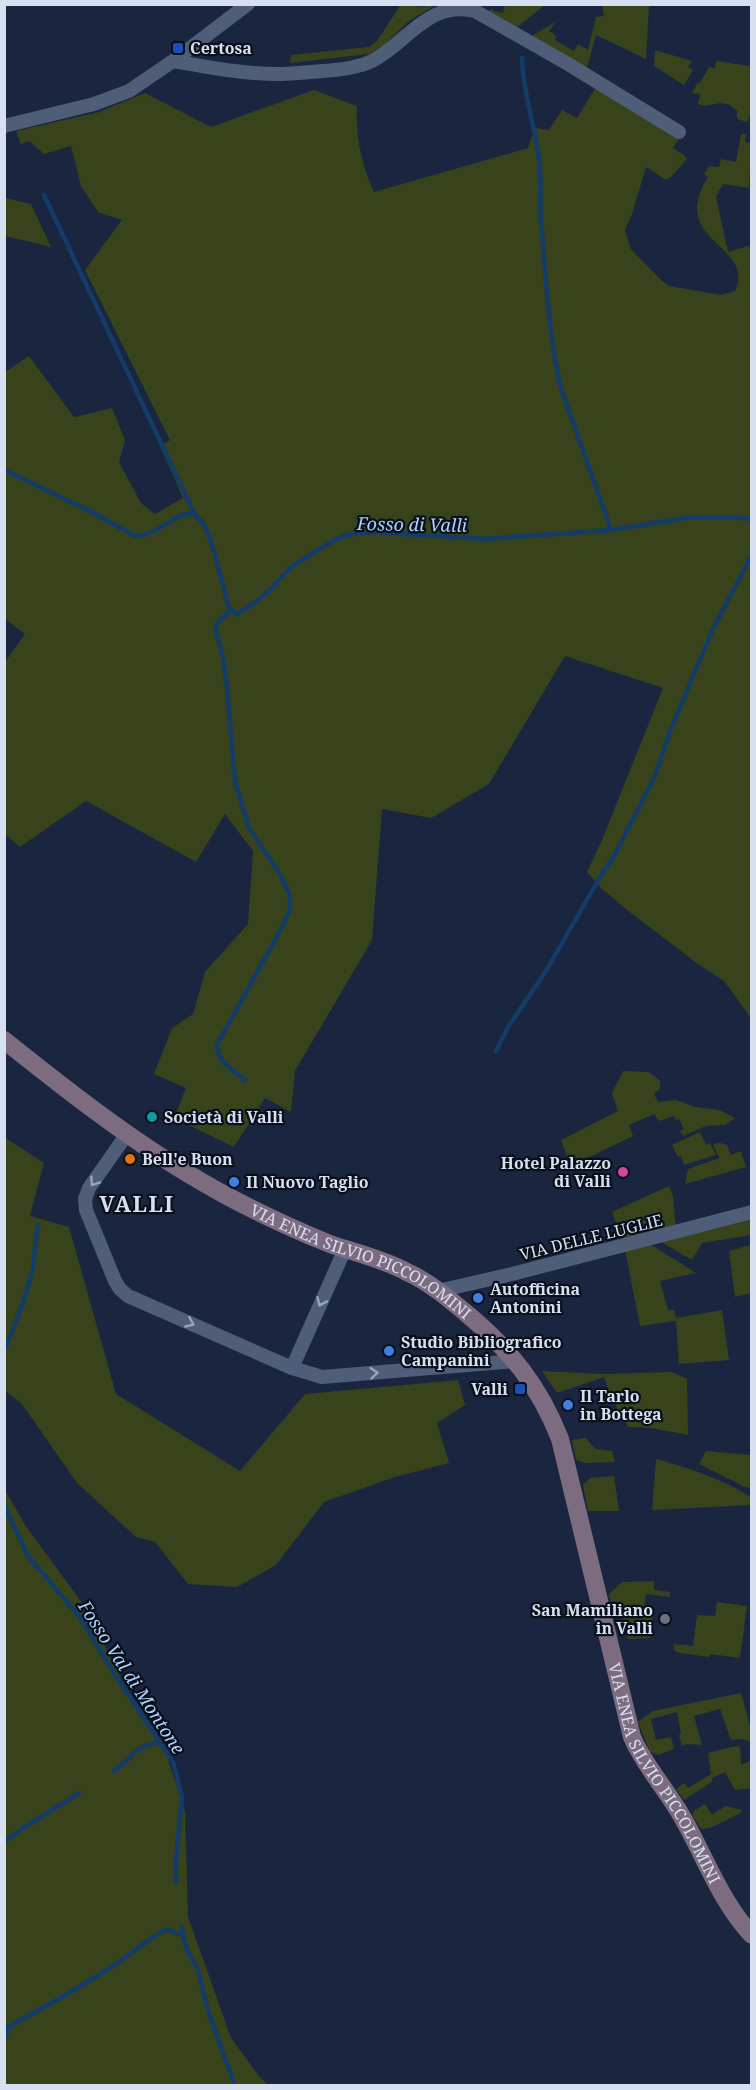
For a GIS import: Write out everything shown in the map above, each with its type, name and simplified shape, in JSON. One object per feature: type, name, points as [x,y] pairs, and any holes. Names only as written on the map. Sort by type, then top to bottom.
[{"type":"main road","name":"VIA ENEA SILVIO PICCOLOMINI","points":[[4,1040],[127,1134],[165,1160],[247,1207],[296,1230],[396,1266],[438,1291],[487,1331],[516,1361],[541,1397],[560,1439],[621,1697],[634,1741],[681,1814],[733,1909],[752,1935]]},
{"type":"street","points":[[4,126],[94,104],[124,94],[173,61],[248,4]]},
{"type":"street","points":[[173,61],[267,74],[354,67],[372,61],[383,54],[426,15],[443,7],[459,5],[476,11],[568,64],[679,132]]},
{"type":"street","points":[[127,1134],[89,1188],[85,1199],[86,1210],[117,1286],[125,1294],[308,1374],[327,1377],[516,1361]]},
{"type":"street","name":"VIA DELLE LUGLIE","points":[[438,1291],[752,1212]]},
{"type":"street","points":[[292,1368],[345,1249]]},
{"type":"green space","points":[[401,4],[418,7],[435,5],[408,22],[384,45],[369,54],[290,63],[291,55],[369,47],[377,41]]},
{"type":"green space","points":[[505,5],[545,5],[516,28],[488,12],[493,8],[493,11],[503,13]]},
{"type":"green space","points":[[602,5],[649,5],[646,59],[596,35],[587,68],[532,36],[555,22],[549,31],[556,36],[555,40],[574,51],[578,44],[588,50],[596,17],[604,16]]},
{"type":"green space","points":[[655,50],[692,61],[688,67],[693,70],[684,85],[654,66]]},
{"type":"green space","points":[[716,61],[751,66],[751,114],[748,122],[737,119],[737,111],[726,104],[698,104],[700,94],[692,93],[709,67],[715,68]]},
{"type":"green space","points":[[596,87],[680,137],[673,148],[687,159],[666,180],[646,167],[625,230],[631,249],[669,286],[721,295],[735,291],[738,275],[734,262],[704,229],[698,216],[698,199],[708,177],[704,174],[709,166],[719,167],[721,159],[736,162],[741,134],[746,134],[745,142],[751,143],[749,188],[723,184],[716,197],[728,252],[752,245],[751,1018],[724,981],[631,913],[602,889],[587,872],[663,688],[565,656],[489,784],[431,818],[382,809],[372,940],[295,1071],[291,1112],[265,1098],[234,1147],[174,1118],[186,1088],[154,1074],[172,1028],[193,1014],[205,972],[248,924],[253,851],[225,814],[196,862],[86,801],[20,847],[5,834],[5,662],[25,634],[5,619],[5,372],[29,356],[74,417],[112,408],[125,440],[119,462],[141,503],[155,514],[183,498],[160,446],[170,440],[85,270],[122,220],[98,212],[81,186],[71,146],[44,154],[29,141],[21,144],[16,131],[99,112],[145,93],[211,127],[314,90],[357,106],[360,150],[374,192],[528,148],[535,128],[549,130],[562,110],[577,118]]},
{"type":"green space","points":[[5,198],[31,204],[51,247],[5,236]]},
{"type":"green space","points":[[623,1071],[649,1072],[660,1081],[660,1089],[654,1094],[658,1102],[676,1100],[695,1107],[719,1110],[735,1118],[725,1125],[706,1126],[683,1136],[680,1131],[684,1129],[679,1119],[676,1120],[674,1116],[659,1121],[654,1114],[629,1125],[633,1136],[579,1162],[569,1162],[561,1140],[618,1111],[612,1093]]},
{"type":"green space","points":[[700,1132],[706,1145],[710,1143],[716,1155],[684,1165],[681,1156],[678,1157],[672,1145]]},
{"type":"green space","points":[[4,1137],[44,1163],[30,1216],[69,1227],[116,1394],[240,1471],[305,1394],[458,1380],[465,1405],[437,1423],[449,1463],[395,1477],[324,1502],[276,1565],[237,1587],[188,1584],[155,1542],[136,1537],[77,1483],[22,1404],[5,1391]]},
{"type":"green space","points":[[713,1144],[727,1145],[731,1155],[741,1151],[746,1167],[685,1184],[688,1169],[719,1158]]},
{"type":"green space","points":[[669,1186],[673,1196],[676,1228],[623,1241],[612,1212]]},
{"type":"green space","points":[[751,1218],[751,1235],[702,1243],[692,1260],[661,1242]]},
{"type":"green space","points":[[649,1244],[696,1273],[660,1281],[668,1310],[674,1310],[676,1318],[722,1310],[729,1360],[679,1364],[676,1321],[640,1326],[625,1250]]},
{"type":"green space","points":[[751,1245],[751,1293],[735,1297],[729,1251]]},
{"type":"green space","points":[[542,1371],[603,1374],[672,1372],[687,1379],[688,1435],[651,1428],[628,1427],[611,1397],[604,1377],[557,1393]]},
{"type":"green space","points":[[586,1438],[595,1449],[612,1451],[615,1462],[586,1463],[576,1460],[572,1440]]},
{"type":"green space","points":[[706,1451],[751,1455],[751,1488],[699,1464]]},
{"type":"green space","points":[[656,1459],[717,1479],[751,1497],[751,1505],[652,1510]]},
{"type":"green space","points":[[614,1476],[619,1511],[588,1511],[583,1485],[590,1478]]},
{"type":"green space","points":[[5,1490],[25,1525],[85,1607],[130,1696],[167,1756],[185,1811],[188,1917],[231,2038],[268,2085],[5,2085]]},
{"type":"green space","points":[[654,1581],[654,1590],[670,1592],[670,1597],[646,1594],[644,1610],[653,1612],[650,1638],[628,1639],[623,1620],[613,1609],[609,1594],[622,1582]]},
{"type":"green space","points":[[717,1602],[747,1606],[740,1658],[710,1654],[709,1657],[674,1650],[674,1644],[693,1646],[697,1615],[715,1616]]},
{"type":"green space","points":[[741,1693],[751,1729],[751,1742],[743,1739],[731,1740],[720,1709],[694,1716],[702,1745],[682,1746],[677,1712],[651,1719],[656,1740],[671,1737],[674,1749],[658,1755],[650,1752],[638,1722],[653,1711]]},
{"type":"green space","points":[[740,1746],[741,1765],[750,1761],[751,1756],[751,1788],[735,1790],[725,1772],[712,1778],[712,1782],[684,1800],[676,1789],[684,1783],[688,1788],[711,1774],[708,1753]]},
{"type":"green space","points":[[705,1804],[712,1815],[725,1806],[742,1810],[741,1813],[710,1828],[701,1829],[692,1815],[695,1810]]},
{"type":"waterway","points":[[522,58],[524,83],[539,157],[541,221],[556,365],[560,385],[611,530]]},
{"type":"waterway","points":[[44,195],[194,513]]},
{"type":"waterway","name":"Fosso di Valli","points":[[4,470],[88,510],[133,535],[144,535],[183,515],[192,514],[200,519],[207,531],[228,605],[237,614],[271,589],[291,567],[343,536],[352,534],[373,532],[485,539],[611,530],[691,517],[752,519]]},
{"type":"waterway","points":[[496,1051],[508,1027],[546,971],[615,854],[654,778],[670,731],[712,631],[752,554]]},
{"type":"waterway","points":[[231,610],[215,628],[223,657],[235,781],[249,828],[279,873],[290,895],[290,910],[283,925],[217,1045],[223,1061],[245,1080]]},
{"type":"waterway","points":[[4,1350],[33,1268],[38,1225]]},
{"type":"waterway","name":"Fosso Val di Montone","points":[[4,1505],[28,1556],[79,1616],[173,1762],[182,1797],[176,1882]]},
{"type":"waterway","points":[[114,1771],[139,1749],[160,1742]]},
{"type":"waterway","points":[[4,1842],[79,1793]]},
{"type":"waterway","name":"Fosso Val di Montone","points":[[181,1926],[187,1950],[198,1970],[208,2011],[235,2086]]},
{"type":"waterway","points":[[4,2029],[113,1966],[166,1929],[183,1936]]},
{"type":"waterway","points":[[4,2040],[10,2026]]},
{"type":"place","name":"Certosa","points":[[178,48]]},
{"type":"place","name":"Società di Valli","points":[[152,1117]]},
{"type":"place","name":"Bell'e Buon","points":[[130,1159]]},
{"type":"place","name":"Hotel Palazzo di Valli","points":[[623,1172]]},
{"type":"place","name":"Il Nuovo Taglio","points":[[234,1182]]},
{"type":"place","name":"Autofficina Antonini","points":[[478,1298]]},
{"type":"place","name":"Studio Bibliografico Campanini","points":[[389,1351]]},
{"type":"place","name":"Valli","points":[[520,1389]]},
{"type":"place","name":"Il Tarlo in Bottega","points":[[568,1405]]},
{"type":"place","name":"San Mamiliano in Valli","points":[[665,1619]]},
{"type":"district","name":"VALLI","points":[[137,1203]]}]
